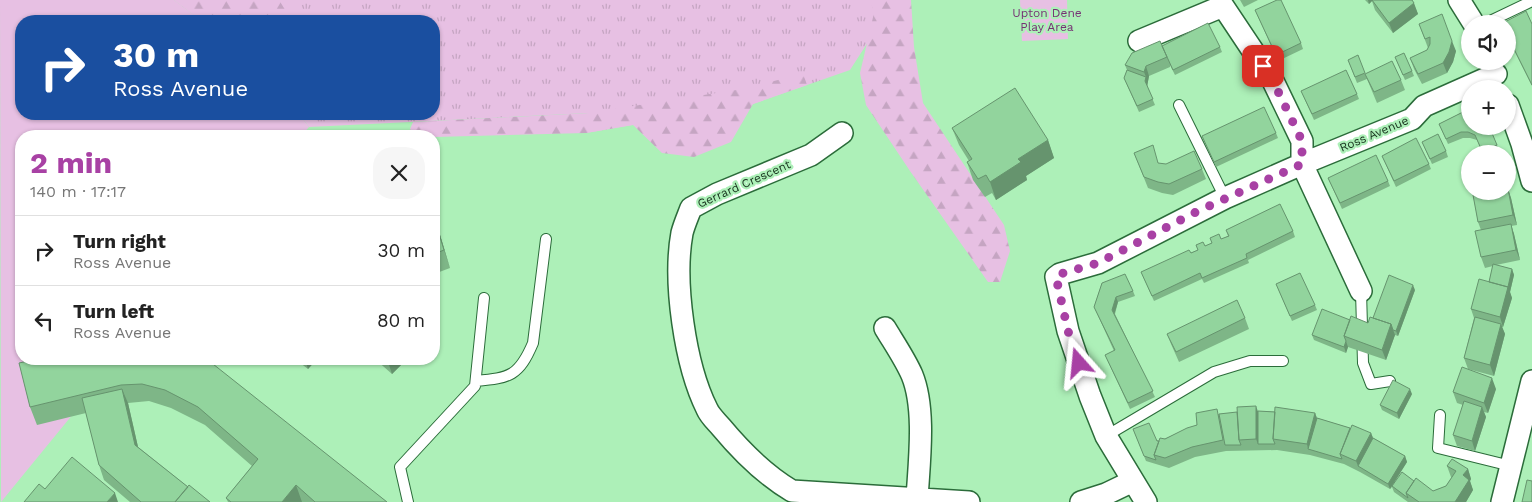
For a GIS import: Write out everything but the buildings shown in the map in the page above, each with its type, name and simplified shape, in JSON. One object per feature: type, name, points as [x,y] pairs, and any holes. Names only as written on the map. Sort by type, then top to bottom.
[{"type":"street","points":[[1459,0],[1468,15]]},
{"type":"street","points":[[1139,41],[1221,3],[1273,81],[1302,141],[1302,164],[1361,291]]},
{"type":"street","name":"Ross Avenue","points":[[1106,436],[1068,331],[1056,277],[1060,274],[1098,263],[1225,198],[1412,119],[1424,106],[1496,75]]},
{"type":"street","points":[[1516,127],[1532,180]]},
{"type":"street","name":"Gerrard Crescent","points":[[842,133],[812,155],[717,194],[691,208],[683,232],[679,268],[683,321],[693,374],[707,411],[734,443],[776,481],[786,496],[969,502]]},
{"type":"street","points":[[885,328],[912,376],[918,401],[920,430],[917,499]]},
{"type":"street","points":[[1502,502],[1532,381]]},
{"type":"street","points":[[1106,436],[1146,502]]},
{"type":"street","points":[[1081,502],[1106,494],[1133,481]]},
{"type":"lane","points":[[1503,15],[1532,1]]},
{"type":"lane","points":[[1178,105],[1225,198]]},
{"type":"lane","points":[[476,380],[500,379],[516,371],[527,357],[534,343],[546,239]]},
{"type":"lane","points":[[1361,291],[1363,363],[1371,384],[1390,381]]},
{"type":"lane","points":[[408,502],[400,467],[475,386],[484,298]]},
{"type":"lane","points":[[1106,436],[1214,372],[1250,361],[1283,361]]},
{"type":"lane","points":[[1440,415],[1438,448],[1511,466]]},
{"type":"green space","points":[[0,0],[174,0],[194,15],[15,15],[15,120],[304,120],[309,127],[306,130],[15,130],[15,365],[113,365],[1,502]]},
{"type":"green space","points":[[174,0],[895,0],[850,70],[753,104],[586,133],[589,113],[309,127],[304,120],[440,120],[440,15],[194,15]]},
{"type":"green space","points":[[174,0],[279,0],[288,15],[194,15]]},
{"type":"green space","points":[[870,0],[911,0],[914,47],[923,103],[1004,225],[1010,251],[1000,282],[988,282],[866,105],[860,73],[874,13]]},
{"type":"green space","name":"Upton Dene Play Area","points":[[1020,0],[1067,0],[1068,39],[1022,41]]},
{"type":"green space","points":[[804,76],[807,85],[753,104],[731,142],[694,157],[662,153],[633,125],[586,133],[440,137],[440,130],[410,129],[413,122],[589,113],[742,89],[786,78]]},
{"type":"route","points":[[1079,363],[1068,331],[1056,277],[1060,274],[1098,263],[1198,211],[1302,164],[1302,141],[1273,81],[1263,66]]}]
